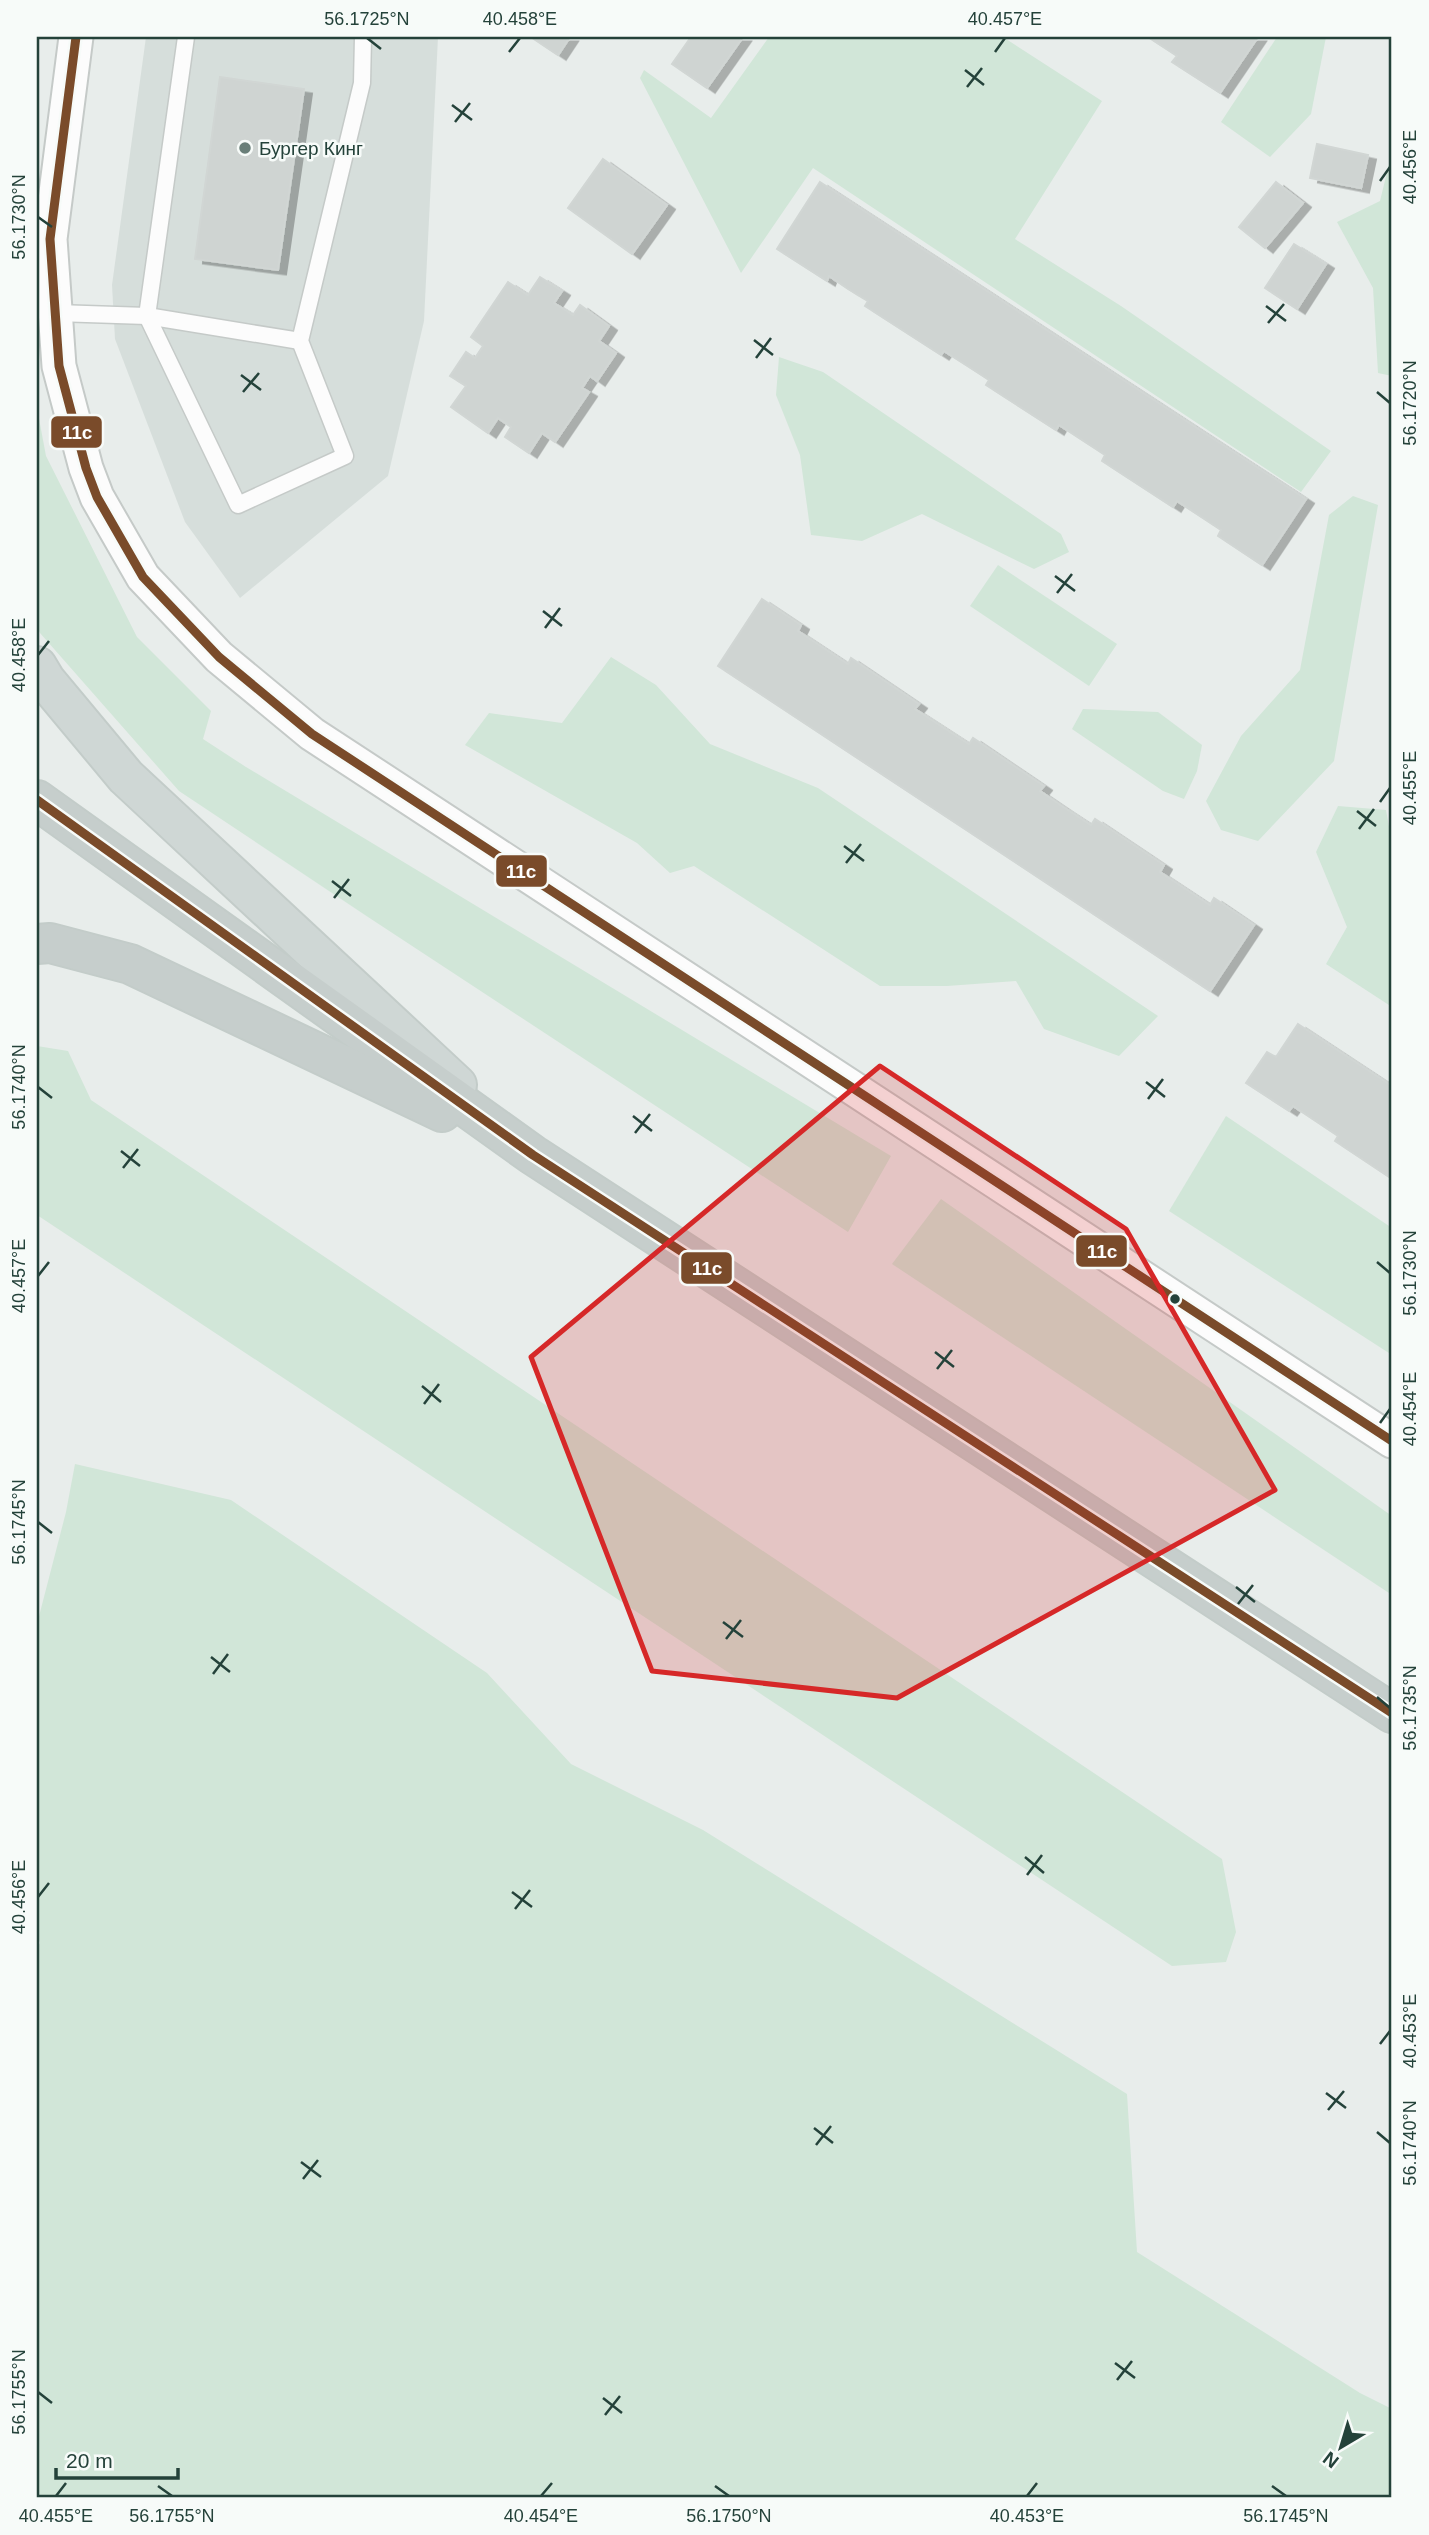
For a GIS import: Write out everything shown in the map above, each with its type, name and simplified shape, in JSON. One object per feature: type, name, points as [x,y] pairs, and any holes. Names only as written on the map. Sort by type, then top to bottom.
[{"type":"highway","points":[[37,800],[533,1155],[1392,1713]]},
{"type":"highway","points":[[37,944],[50,943],[130,964],[533,1155]]},
{"type":"main road","points":[[37,666],[46,681],[126,777],[533,1155]]},
{"type":"street","points":[[76,37],[50,239],[59,366],[86,467],[97,497],[143,577],[229,666],[322,741],[1392,1441]]},
{"type":"lane","points":[[186,37],[147,316],[238,505],[345,456],[300,341],[362,83],[363,37]]},
{"type":"lane","points":[[55,313],[147,316],[300,341]]},
{"type":"highlighted area","points":[[880,1066],[1126,1229],[1275,1490],[897,1698],[652,1671],[531,1357]]},
{"type":"shaded area","points":[[146,37],[438,37],[424,321],[388,476],[240,598],[185,522],[115,339],[112,285]]},
{"type":"green space","points":[[769,37],[1003,37],[1102,101],[1015,239],[1121,306],[1331,451],[1301,492],[813,168],[741,273],[640,78],[644,70],[711,118]]},
{"type":"green space","points":[[1277,37],[1326,37],[1311,114],[1270,157],[1221,122]]},
{"type":"green space","points":[[1392,152],[1392,376],[1378,373],[1373,288],[1337,222],[1380,201]]},
{"type":"green space","points":[[779,357],[823,372],[1061,534],[1069,552],[1034,569],[922,514],[862,541],[811,535],[800,455],[776,395]]},
{"type":"green space","points":[[37,408],[46,456],[137,637],[211,711],[203,739],[891,1156],[848,1232],[179,791],[37,627]]},
{"type":"green space","points":[[1353,496],[1378,505],[1334,761],[1258,841],[1221,830],[1206,801],[1241,736],[1300,670],[1329,515]]},
{"type":"green space","points":[[998,565],[1117,644],[1089,686],[970,606]]},
{"type":"green space","points":[[611,657],[656,685],[710,744],[818,788],[1158,1016],[1119,1056],[1044,1029],[1016,981],[947,986],[880,986],[694,866],[670,873],[637,843],[465,745],[489,713],[562,723]]},
{"type":"green space","points":[[1083,709],[1158,712],[1202,745],[1197,771],[1184,799],[1163,791],[1072,729]]},
{"type":"green space","points":[[1338,806],[1386,810],[1392,843],[1392,1007],[1326,964],[1347,927],[1316,852]]},
{"type":"green space","points":[[37,1046],[68,1051],[91,1100],[1222,1859],[1236,1932],[1226,1962],[1172,1966],[37,1215]]},
{"type":"green space","points":[[1226,1116],[1392,1228],[1392,1355],[1169,1211]]},
{"type":"green space","points":[[941,1199],[1392,1516],[1392,1595],[892,1264]]},
{"type":"green space","points":[[75,1464],[231,1500],[487,1673],[571,1764],[703,1830],[1127,2094],[1137,2252],[1360,2393],[1392,2409],[1392,2498],[37,2498],[37,1948],[40,1943],[37,1935],[37,1624],[66,1512]]},
{"type":"building","points":[[570,37],[558,55],[534,39]]},
{"type":"building","points":[[691,37],[743,37],[707,88],[672,64]]},
{"type":"building","points":[[1148,37],[1258,37],[1220,93],[1172,62],[1177,56]]},
{"type":"building","points":[[220,77],[304,89],[278,270],[195,259]]},
{"type":"building","points":[[1317,144],[1368,155],[1361,188],[1310,178]]},
{"type":"building","points":[[603,159],[667,205],[632,254],[568,208]]},
{"type":"building","points":[[820,182],[1306,499],[1262,565],[1218,536],[1221,530],[1177,501],[1173,507],[1102,461],[1105,455],[1059,425],[1056,430],[986,385],[989,380],[969,367],[944,351],[941,355],[865,306],[868,301],[829,276],[827,281],[777,249]]},
{"type":"building","points":[[1276,182],[1303,203],[1265,248],[1239,227]]},
{"type":"building","points":[[1294,244],[1326,264],[1297,309],[1265,288]]},
{"type":"building","points":[[540,277],[562,291],[554,303],[573,315],[580,305],[609,326],[599,341],[616,353],[597,381],[590,376],[582,388],[589,392],[555,442],[542,433],[529,453],[505,437],[511,427],[498,418],[488,433],[451,407],[466,386],[450,376],[466,352],[475,358],[483,346],[471,337],[508,282],[528,295]]},
{"type":"building","points":[[762,599],[801,625],[798,631],[848,664],[851,658],[919,704],[915,709],[969,744],[973,738],[1044,786],[1040,791],[1065,808],[1091,825],[1095,819],[1164,865],[1160,872],[1210,905],[1214,898],[1254,925],[1210,991],[718,666]]},
{"type":"building","points":[[1298,1024],[1392,1086],[1392,1179],[1335,1141],[1338,1136],[1293,1106],[1289,1111],[1246,1083],[1267,1052],[1276,1057]]},
{"type":"transit line","name":"11с","points":[[76,37],[50,239],[59,366],[86,468],[97,497],[143,577],[219,657],[312,734],[1392,1441]]},
{"type":"transit line","name":"11с","points":[[37,800],[533,1155],[1392,1713]]},
{"type":"place","name":"Бургер Кинг","points":[[245,148]]}]
